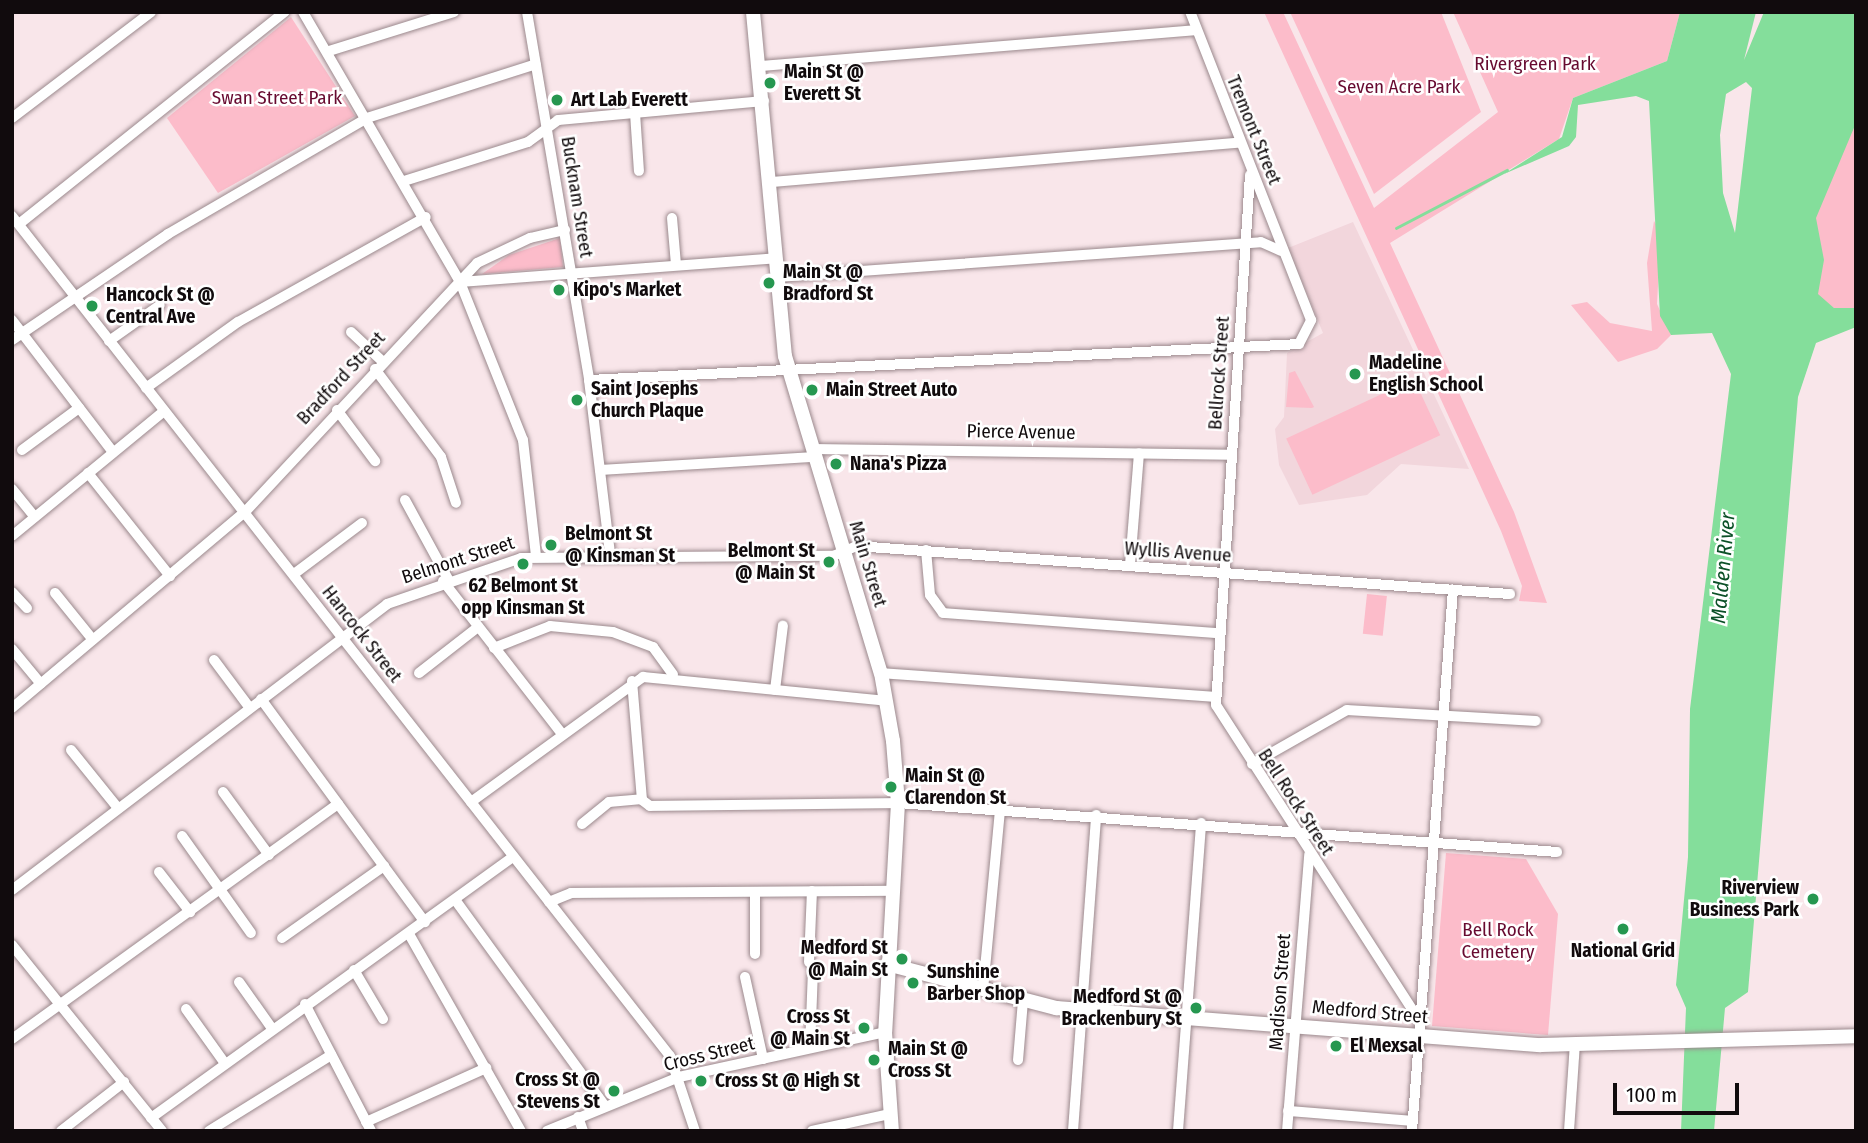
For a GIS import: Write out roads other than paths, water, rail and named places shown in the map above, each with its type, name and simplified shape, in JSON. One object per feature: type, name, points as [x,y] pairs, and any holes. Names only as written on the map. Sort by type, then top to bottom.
[{"type":"main road","name":"Main Street","points":[[753,12],[764,101],[777,277],[789,372],[845,552],[887,701],[898,803],[885,1032],[892,1131]]},
{"type":"main road","name":"Medford Street","points":[[887,964],[1023,1001],[1081,1011],[1295,1026],[1420,1028],[1575,1044],[1678,1036],[1856,1036]]},
{"type":"street","points":[[12,118],[151,12]]},
{"type":"street","points":[[16,220],[285,12]]},
{"type":"street","points":[[303,12],[329,51],[426,217],[460,282],[523,440],[536,555]]},
{"type":"street","points":[[329,51],[454,12]]},
{"type":"street","points":[[527,13],[534,12]]},
{"type":"street","name":"Tremont Street","points":[[1190,12],[1238,143],[1311,320],[1306,338],[1238,346]]},
{"type":"street","name":"Bucknam Street","points":[[527,13],[589,380],[610,554]]},
{"type":"street","points":[[760,66],[1196,30]]},
{"type":"street","points":[[12,340],[73,295],[367,118],[536,64]]},
{"type":"street","points":[[404,181],[548,130],[558,120],[764,101]]},
{"type":"street","points":[[635,113],[639,171]]},
{"type":"street","points":[[771,182],[1238,143]]},
{"type":"street","name":"Bellrock Street","points":[[1221,576],[1249,169]]},
{"type":"street","points":[[146,388],[237,322],[426,217]]},
{"type":"street","points":[[672,218],[676,265]]},
{"type":"street","name":"Hancock Street","points":[[16,220],[341,639],[670,1056],[695,1131]]},
{"type":"street","name":"Bradford Street","points":[[12,708],[245,512],[378,365],[460,282],[503,250],[565,230]]},
{"type":"street","points":[[777,277],[1270,242],[1286,260]]},
{"type":"street","points":[[460,282],[776,258]]},
{"type":"street","points":[[109,341],[160,304]]},
{"type":"street","points":[[12,320],[113,452]]},
{"type":"street","points":[[351,332],[378,365],[440,457],[456,503]]},
{"type":"street","points":[[589,380],[789,372],[1238,346]]},
{"type":"street","points":[[22,450],[79,408]]},
{"type":"street","points":[[337,410],[375,461]]},
{"type":"street","points":[[12,536],[164,411]]},
{"type":"street","name":"Pierce Avenue","points":[[600,470],[813,453],[1230,455]]},
{"type":"street","points":[[1130,565],[1139,453]]},
{"type":"street","points":[[89,473],[170,576]]},
{"type":"street","points":[[12,489],[35,517]]},
{"type":"street","points":[[405,500],[446,580],[478,627],[562,734]]},
{"type":"street","points":[[294,575],[362,523]]},
{"type":"street","name":"Wyllis Avenue","points":[[845,552],[856,546],[1130,565],[1221,576],[1510,594]]},
{"type":"street","points":[[926,551],[930,595],[943,613],[1217,633]]},
{"type":"street","name":"Belmont Street","points":[[12,890],[395,599],[446,580],[536,555],[845,552]]},
{"type":"street","name":"Bell Rock Street","points":[[1221,576],[1215,697],[1223,723],[1252,764],[1420,1028]]},
{"type":"street","points":[[1288,1111],[1412,1126],[1453,590]]},
{"type":"street","points":[[12,592],[27,608]]},
{"type":"street","points":[[55,593],[93,640]]},
{"type":"street","points":[[775,690],[783,625]]},
{"type":"street","points":[[494,648],[550,626],[613,632],[653,647],[673,675]]},
{"type":"street","points":[[419,673],[478,627]]},
{"type":"street","points":[[12,649],[41,684]]},
{"type":"street","points":[[214,660],[249,708]]},
{"type":"street","points":[[881,673],[1215,697]]},
{"type":"street","points":[[471,803],[632,681],[673,675],[775,690],[887,701]]},
{"type":"street","points":[[632,681],[642,799]]},
{"type":"street","points":[[261,699],[425,922]]},
{"type":"street","points":[[1252,764],[1348,710],[1444,713],[1536,721]]},
{"type":"street","points":[[71,750],[118,808]]},
{"type":"street","points":[[223,792],[269,855]]},
{"type":"street","points":[[582,824],[609,802],[642,799],[656,807],[898,803],[1096,815],[1557,852]]},
{"type":"street","points":[[12,1039],[338,804]]},
{"type":"street","points":[[984,990],[1000,809]]},
{"type":"street","points":[[1073,1131],[1096,815]]},
{"type":"street","points":[[1178,1131],[1201,823]]},
{"type":"street","points":[[182,836],[251,933]]},
{"type":"street","name":"Madison Street","points":[[1287,1131],[1309,855]]},
{"type":"street","points":[[152,1118],[271,1027],[456,901],[513,857]]},
{"type":"street","points":[[282,938],[384,866]]},
{"type":"street","points":[[159,872],[190,912]]},
{"type":"street","points":[[810,1048],[812,891]]},
{"type":"street","points":[[549,902],[571,893],[892,891]]},
{"type":"street","points":[[755,892],[755,954]]},
{"type":"street","points":[[456,901],[605,1106]]},
{"type":"street","points":[[409,934],[521,1131]]},
{"type":"street","points":[[12,946],[162,1131]]},
{"type":"street","points":[[354,970],[383,1019]]},
{"type":"street","points":[[745,977],[763,1059]]},
{"type":"street","points":[[239,982],[271,1027]]},
{"type":"street","points":[[1018,1060],[1023,1001]]},
{"type":"street","points":[[305,1004],[368,1126],[486,1068]]},
{"type":"street","points":[[186,1009],[224,1062]]},
{"type":"street","name":"Cross Street","points":[[547,1131],[679,1077],[885,1032]]},
{"type":"street","points":[[1569,1131],[1575,1044]]},
{"type":"street","points":[[209,1131],[331,1055]]},
{"type":"street","points":[[61,1131],[124,1082]]},
{"type":"street","points":[[812,1131],[890,1114]]},
{"type":"street","points":[[578,1118],[583,1131]]},
{"type":"water","name":"Malden River","points":[[1680,12],[1756,12],[1744,60],[1764,12],[1856,12],[1856,123],[1816,218],[1824,260],[1818,294],[1834,308],[1856,308],[1856,327],[1816,343],[1798,397],[1748,992],[1725,1008],[1714,1131],[1681,1131],[1686,1008],[1676,985],[1688,857],[1690,709],[1731,374],[1712,333],[1671,335],[1660,316],[1649,101],[1636,96],[1578,105],[1576,137],[1569,146],[1504,174],[1562,137],[1573,98],[1667,61]],"holes":[[[1746,82],[1752,88],[1735,233],[1723,193],[1720,135],[1726,94]]]},
{"type":"waterway","points":[[1396,228],[1507,170]]},
{"type":"place","name":"Main St @ Everett St","points":[[770,83]]},
{"type":"place","name":"Art Lab Everett","points":[[557,100]]},
{"type":"place","name":"Main St @ Bradford St","points":[[769,283]]},
{"type":"place","name":"Kipo's Market","points":[[559,290]]},
{"type":"place","name":"Hancock St @ Central Ave","points":[[92,306]]},
{"type":"place","name":"Madeline English School","points":[[1355,374]]},
{"type":"place","name":"Main Street Auto","points":[[812,390]]},
{"type":"place","name":"Saint Josephs Church Plaque","points":[[577,400]]},
{"type":"place","name":"Nana's Pizza","points":[[836,464]]},
{"type":"place","name":"Belmont St @ Kinsman St","points":[[551,545]]},
{"type":"place","name":"Belmont St @ Main St","points":[[829,562]]},
{"type":"place","name":"62 Belmont St opp Kinsman St","points":[[523,564]]},
{"type":"place","name":"Main St @ Clarendon St","points":[[891,787]]},
{"type":"place","name":"Riverview Business Park","points":[[1813,899]]},
{"type":"place","name":"National Grid","points":[[1623,929]]},
{"type":"place","name":"Medford St @ Main St","points":[[902,959]]},
{"type":"place","name":"Sunshine Barber Shop","points":[[913,983]]},
{"type":"place","name":"Medford St @ Brackenbury St","points":[[1196,1008]]},
{"type":"place","name":"Cross St @ Main St","points":[[864,1028]]},
{"type":"place","name":"El Mexsal","points":[[1336,1046]]},
{"type":"place","name":"Main St @ Cross St","points":[[874,1060]]},
{"type":"place","name":"Cross St @ High St","points":[[701,1081]]},
{"type":"place","name":"Cross St @ Stevens St","points":[[614,1091]]},
{"type":"park label","name":"Rivergreen Park","points":[[1535,64]]},
{"type":"park label","name":"Seven Acre Park","points":[[1399,87]]},
{"type":"park label","name":"Swan Street Park","points":[[277,98]]},
{"type":"park label","name":"Bell Rock Cemetery","points":[[1498,941]]}]
